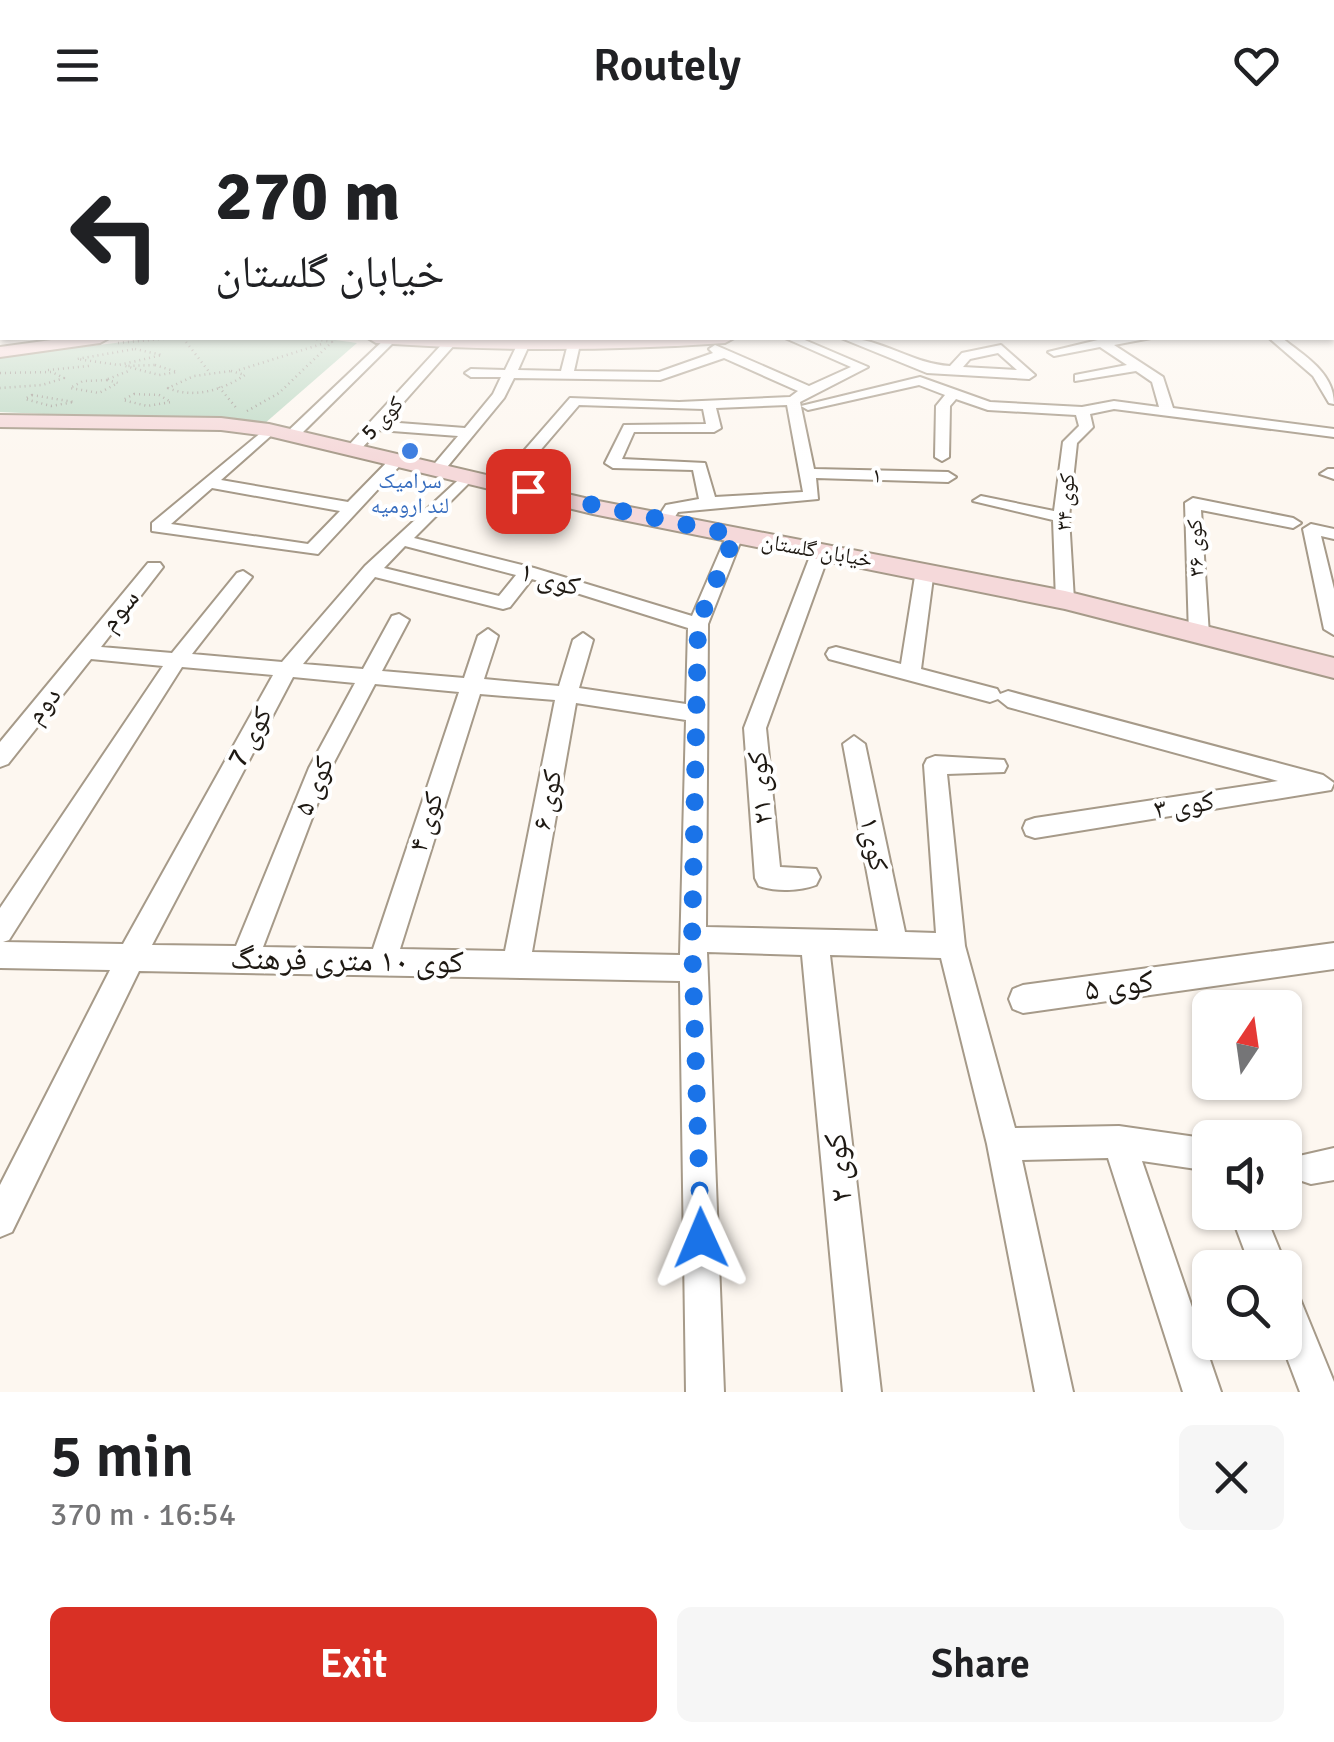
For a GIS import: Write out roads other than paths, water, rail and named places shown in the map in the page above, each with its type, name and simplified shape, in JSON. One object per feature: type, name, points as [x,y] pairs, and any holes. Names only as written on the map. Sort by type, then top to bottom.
[{"type":"street","points":[[0,352],[65,343]]},
{"type":"street","points":[[379,343],[352,381],[158,526],[312,550],[398,459]]},
{"type":"street","name":"کوی 5","points":[[354,448],[447,343]]},
{"type":"street","points":[[438,469],[499,395],[522,343]]},
{"type":"street","points":[[566,375],[585,343]]},
{"type":"street","points":[[608,343],[646,343]]},
{"type":"street","points":[[803,399],[862,367],[804,343]]},
{"type":"street","points":[[857,343],[953,394],[988,406],[1082,411],[1114,405],[1334,433]]},
{"type":"street","points":[[1054,352],[1102,343],[1158,380],[1166,410]]},
{"type":"street","points":[[1281,343],[1329,384],[1334,400]]},
{"type":"street","points":[[633,376],[635,344]]},
{"type":"street","points":[[471,373],[633,376],[683,370],[725,345],[803,399]]},
{"type":"street","points":[[502,484],[574,401],[708,404],[803,399],[956,368],[1029,375],[1001,349],[966,356],[956,368]]},
{"type":"street","points":[[1080,378],[1140,366]]},
{"type":"street","points":[[942,457],[943,406],[953,394]]},
{"type":"street","points":[[663,522],[672,508],[812,496],[803,399]]},
{"type":"street","points":[[708,404],[714,428],[630,428],[613,463],[700,466],[708,502]]},
{"type":"street","name":"کوی ۳۴","points":[[1064,600],[1061,516],[1070,442],[1086,426],[1082,411]]},
{"type":"street","name":"خیابان گلستان","points":[[0,420],[221,424],[280,433],[663,522],[1064,600],[1334,668]]},
{"type":"street","points":[[376,425],[467,432]]},
{"type":"street","name":"۱","points":[[807,473],[948,477]]},
{"type":"street","name":"کوی 7","points":[[0,1220],[132,957],[287,669],[371,570],[468,476]]},
{"type":"street","points":[[211,483],[352,508]]},
{"type":"street","points":[[981,501],[1061,516]]},
{"type":"street","name":"کوی ۳۶","points":[[1198,635],[1193,503],[1302,526]]},
{"type":"street","points":[[1302,526],[1334,534]]},
{"type":"street","points":[[1302,526],[1334,629]]},
{"type":"street","points":[[705,1392],[693,954],[698,624],[735,535]]},
{"type":"street","name":"کوی ۱","points":[[402,540],[528,572],[698,624]]},
{"type":"street","name":"کوی ۲۱","points":[[807,877],[768,878],[755,728],[821,551]]},
{"type":"street","name":"سوم","points":[[85,652],[154,567]]},
{"type":"street","points":[[371,570],[502,603],[528,572]]},
{"type":"street","points":[[910,674],[925,570]]},
{"type":"street","points":[[4,919],[177,660],[244,576]]},
{"type":"street","name":"کوی ۵","points":[[245,958],[320,768],[399,620]]},
{"type":"street","name":"کوی ۴","points":[[384,960],[468,685],[488,636]]},
{"type":"street","name":"کوی ۶","points":[[517,962],[566,694],[583,640]]},
{"type":"street","points":[[85,652],[566,694],[697,714]]},
{"type":"street","name":"دوم","points":[[0,758],[85,652]]},
{"type":"street","points":[[836,654],[1328,783]]},
{"type":"street","name":"کوی۱","points":[[854,744],[894,943]]},
{"type":"street","points":[[996,766],[935,765],[951,946],[1003,1144],[1054,1392]]},
{"type":"street","name":"کوی ۳","points":[[1035,828],[1328,783]]},
{"type":"street","name":"کوی ۱۰ متری فرهنگ","points":[[0,955],[517,962],[815,945],[951,946]]},
{"type":"street","name":"کوی ۲","points":[[815,945],[862,1392]]},
{"type":"street","name":"کوی ۵","points":[[1023,998],[1334,956]]},
{"type":"street","points":[[1003,1144],[1120,1142],[1192,1152]]},
{"type":"street","points":[[1120,1142],[1202,1392]]},
{"type":"street","points":[[1302,1348],[1320,1392]]},
{"type":"place","name":"سرامیک لند ارومیه","points":[[410,451]]}]
